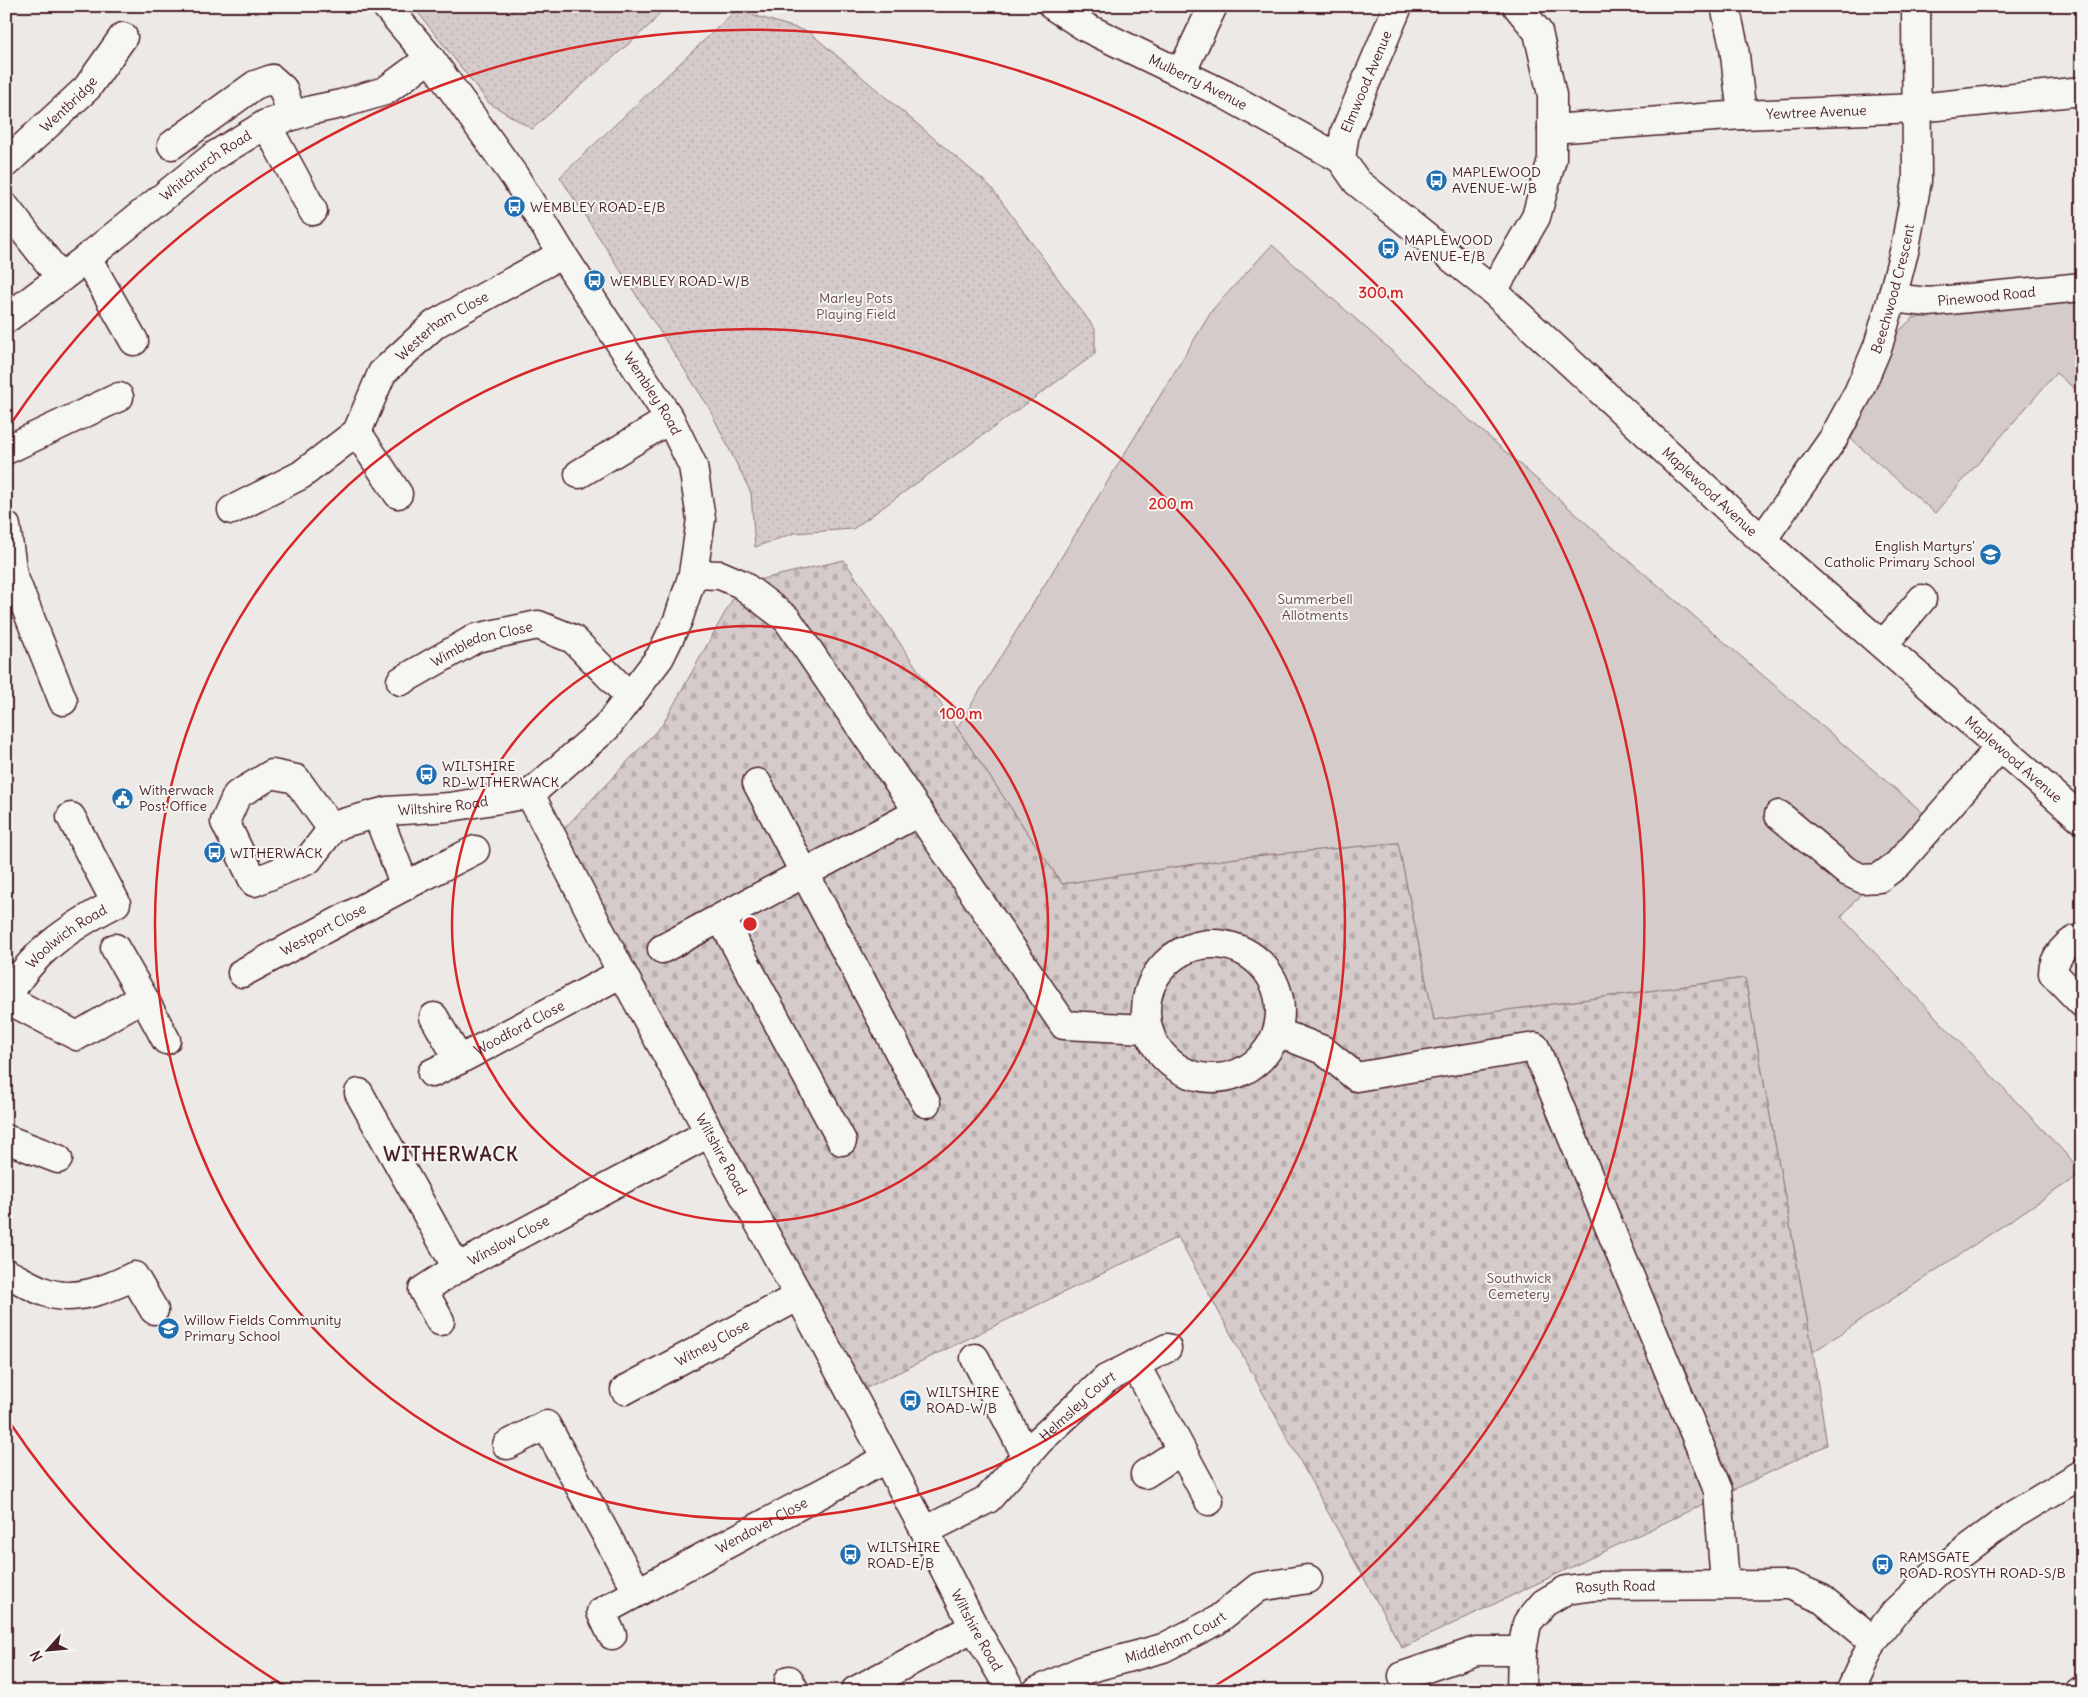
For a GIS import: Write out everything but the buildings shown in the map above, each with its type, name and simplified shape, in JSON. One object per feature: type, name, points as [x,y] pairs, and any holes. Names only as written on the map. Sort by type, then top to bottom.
[{"type":"street","name":"Wembley Road","points":[[386,6],[430,58],[515,177],[562,254],[670,419],[693,466],[701,519],[693,574],[678,620],[660,657],[606,728],[530,794]]},
{"type":"street","name":"Mulberry Avenue","points":[[1053,6],[1087,28],[1226,95],[1341,159]]},
{"type":"street","points":[[1181,73],[1214,6]]},
{"type":"street","name":"Elmwood Avenue","points":[[1341,159],[1345,132],[1398,6]]},
{"type":"street","points":[[1493,291],[1536,217],[1552,158],[1552,95],[1538,32],[1517,6]]},
{"type":"street","points":[[1726,6],[1734,48],[1742,115]]},
{"type":"street","name":"Beechwood Crescent","points":[[1762,540],[1832,438],[1858,393],[1878,346],[1892,298],[1905,248],[1917,181],[1916,6]]},
{"type":"street","name":"Wentbridge","points":[[6,163],[87,88],[123,37]]},
{"type":"street","name":"Whitchurch Road","points":[[6,318],[87,258],[214,156],[266,124],[385,91],[430,58]]},
{"type":"street","points":[[172,145],[255,84],[272,80],[283,89],[292,116]]},
{"type":"street","name":"Yewtree Avenue","points":[[1552,129],[1742,115],[1918,108],[2082,91]]},
{"type":"street","points":[[266,124],[313,211]]},
{"type":"street","name":"Maplewood Avenue","points":[[1341,159],[1357,182],[1493,291],[1762,540],[2082,819]]},
{"type":"street","points":[[6,208],[61,278]]},
{"type":"street","name":"Westerham Close","points":[[357,432],[382,373],[435,324],[562,254]]},
{"type":"street","points":[[87,258],[134,341]]},
{"type":"street","name":"Pinewood Road","points":[[1892,298],[1928,302],[2082,287]]},
{"type":"street","points":[[6,450],[119,397]]},
{"type":"street","points":[[579,474],[670,419]]},
{"type":"street","points":[[232,510],[301,474],[357,432],[398,494]]},
{"type":"street","points":[[6,526],[13,575],[63,701]]},
{"type":"street","points":[[693,574],[720,575],[741,584],[788,619],[1064,1025],[1148,1029]]},
{"type":"street","points":[[1883,645],[1922,599]]},
{"type":"street","name":"Wimbledon Close","points":[[401,681],[476,638],[538,625],[573,639],[630,698]]},
{"type":"street","points":[[1779,815],[1846,871],[1862,879],[1879,878],[1898,864],[2000,747]]},
{"type":"street","points":[[757,783],[926,1103]]},
{"type":"street","name":"Wiltshire Road","points":[[332,829],[343,823],[387,811],[450,807],[530,794],[622,973],[799,1296],[925,1531],[974,1627],[1011,1691]]},
{"type":"street","points":[[662,950],[919,812]]},
{"type":"street","points":[[377,814],[405,886]]},
{"type":"street","name":"Woolwich Road","points":[[7,1000],[28,966],[56,939],[116,903],[71,817]]},
{"type":"street","name":"Westport Close","points":[[242,973],[475,850]]},
{"type":"street","points":[[721,918],[842,1141]]},
{"type":"street","points":[[2082,938],[2075,939],[2057,957],[2053,965],[2053,973],[2082,1003]]},
{"type":"street","points":[[1202,944],[1225,944],[1247,952],[1264,967],[1276,986],[1280,1009],[1277,1032],[1268,1051],[1252,1066],[1233,1076],[1212,1079],[1190,1075],[1171,1064],[1157,1049],[1148,1029],[1145,1006],[1150,984],[1163,965],[1181,951],[1202,944]]},
{"type":"street","points":[[115,948],[166,1040]]},
{"type":"street","name":"Woodford Close","points":[[434,1018],[459,1060],[622,973]]},
{"type":"street","points":[[7,1000],[77,1036],[142,996]]},
{"type":"street","points":[[1277,1032],[1323,1050],[1356,1077],[1535,1047],[1718,1490],[1725,1585]]},
{"type":"street","points":[[432,1073],[459,1060]]},
{"type":"street","name":"Winslow Close","points":[[359,1093],[457,1268],[709,1133]]},
{"type":"street","points":[[6,1139],[58,1159]]},
{"type":"street","points":[[440,1321],[423,1290],[457,1268]]},
{"type":"street","points":[[6,1273],[46,1292],[64,1295],[93,1292],[111,1287],[134,1276],[154,1310]]},
{"type":"street","name":"Witney Close","points":[[625,1390],[799,1296]]},
{"type":"street","name":"Helmsley Court","points":[[925,1531],[988,1499],[1040,1440],[1106,1379],[1167,1348]]},
{"type":"street","name":"Helmsley Court","points":[[975,1358],[1026,1455]]},
{"type":"street","name":"Helmsley Court","points":[[1135,1364],[1209,1501]]},
{"type":"street","points":[[507,1445],[546,1425],[637,1592]]},
{"type":"street","points":[[1145,1474],[1181,1451]]},
{"type":"street","name":"Wendover Close","points":[[612,1635],[601,1612],[885,1459]]},
{"type":"street","points":[[1850,1691],[1873,1641],[1895,1612],[1937,1572],[2013,1515],[2082,1474]]},
{"type":"street","name":"Middleham Court","points":[[1037,1691],[1083,1670],[1163,1648],[1216,1621],[1259,1587],[1308,1579]]},
{"type":"street","name":"Rosyth Road","points":[[1521,1691],[1522,1651],[1527,1623],[1544,1602],[1566,1590],[1595,1586],[1790,1585],[1822,1599],[1873,1641]]},
{"type":"street","points":[[855,1691],[974,1627]]},
{"type":"street","points":[[1403,1676],[1476,1651],[1522,1651]]},
{"type":"green space","points":[[413,6],[665,6],[652,23],[532,129],[489,103]]},
{"type":"green space","name":"Marley Pots Playing Field","points":[[736,10],[809,32],[990,186],[1095,329],[1095,354],[853,529],[794,533],[755,547],[751,493],[708,406],[560,177]]},
{"type":"green space","name":"Summerbell Allotments","points":[[1272,245],[1603,538],[1928,817],[1841,917],[2082,1173],[1813,1352],[1745,978],[1434,1020],[1398,843],[1243,857],[1062,884],[957,728],[1213,309]]},
{"type":"green space","points":[[2082,302],[2082,395],[2056,373],[1935,513],[1851,439],[1874,392],[1898,332],[1913,318]]},
{"type":"green space","name":"Southwick Cemetery","points":[[844,560],[1062,884],[1243,857],[1398,843],[1434,1020],[1745,978],[1813,1352],[1827,1445],[1402,1648],[1178,1237],[862,1390],[562,831],[663,724],[741,584]]},
{"type":"place","name":"MAPLEWOOD AVENUE-W/B","points":[[1436,180]]},
{"type":"place","name":"WEMBLEY ROAD-E/B","points":[[514,207]]},
{"type":"place","name":"MAPLEWOOD AVENUE-E/B","points":[[1388,248]]},
{"type":"place","name":"WEMBLEY ROAD-W/B","points":[[594,281]]},
{"type":"place","name":"English Martyrs' Catholic Primary School","points":[[1991,554]]},
{"type":"place","name":"WILTSHIRE RD-WITHERWACK","points":[[426,774]]},
{"type":"place","name":"Witherwack Post Office","points":[[123,798]]},
{"type":"place","name":"WITHERWACK","points":[[214,853]]},
{"type":"place","name":"Willow Fields Community Primary School","points":[[168,1328]]},
{"type":"place","name":"WILTSHIRE ROAD-W/B","points":[[910,1400]]},
{"type":"place","name":"WILTSHIRE ROAD-E/B","points":[[851,1555]]},
{"type":"place","name":"RAMSGATE ROAD-ROSYTH ROAD-S/B","points":[[1883,1565]]},
{"type":"district","name":"WITHERWACK","points":[[451,1154]]}]
